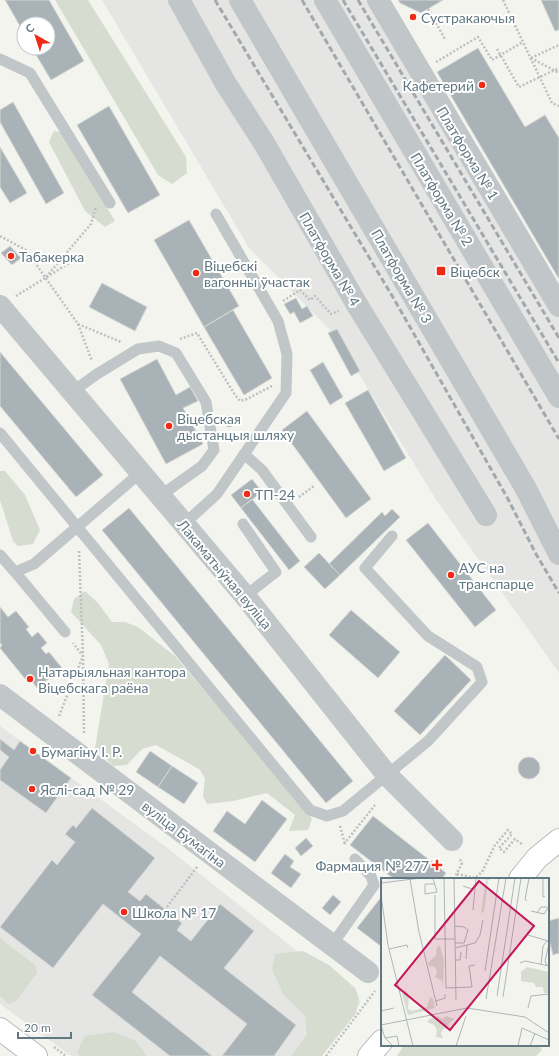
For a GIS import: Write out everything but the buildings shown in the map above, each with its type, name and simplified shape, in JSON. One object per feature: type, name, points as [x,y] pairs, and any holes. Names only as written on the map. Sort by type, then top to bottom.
[{"type":"main road","points":[[521,878],[537,858],[559,840]]},
{"type":"main road","points":[[0,1029],[36,1056]]},
{"type":"main road","points":[[370,1056],[381,1042]]},
{"type":"street","name":"Платформа № 4","points":[[178,0],[226,84],[264,143],[356,303],[486,515]]},
{"type":"street","name":"Платформа № 3","points":[[240,0],[521,481],[559,554]]},
{"type":"street","name":"Платформа № 2","points":[[325,0],[559,397]]},
{"type":"street","name":"Платформа № 1","points":[[378,0],[559,306]]},
{"type":"street","name":"Лакаматыўная вуліца","points":[[1,307],[246,596],[387,775],[452,840]]},
{"type":"street","name":"вуліца Бумагіна","points":[[0,695],[332,945],[372,980]]},
{"type":"lane","points":[[0,59],[30,73],[110,203]]},
{"type":"lane","points":[[184,524],[217,494],[286,394],[286,354],[278,320],[216,214]]},
{"type":"lane","points":[[72,392],[97,374],[138,349],[159,346],[176,353],[206,402],[214,450],[202,466],[160,496]]},
{"type":"lane","points":[[0,433],[310,810],[327,816],[343,811],[428,741],[482,682],[477,667],[428,636],[365,568],[392,536]]},
{"type":"lane","points":[[244,454],[262,470],[311,537]]},
{"type":"lane","points":[[15,572],[34,564],[78,528],[140,472]]},
{"type":"lane","points":[[243,524],[276,572],[246,596]]},
{"type":"lane","points":[[0,555],[64,632]]},
{"type":"lane","points":[[332,945],[374,885],[371,876],[355,860]]},
{"type":"path","points":[[503,0],[552,103],[559,106]]},
{"type":"path","points":[[428,9],[445,39]]},
{"type":"path","points":[[420,72],[478,38],[492,60],[523,42]]},
{"type":"path","points":[[530,58],[559,45]]},
{"type":"path","points":[[497,50],[519,87],[559,68]]},
{"type":"path","points":[[530,58],[559,73]]},
{"type":"path","points":[[46,277],[91,224]]},
{"type":"path","points":[[0,236],[26,250],[46,277],[78,324],[97,374]]},
{"type":"path","points":[[1,307],[11,299],[70,262]]},
{"type":"path","points":[[272,308],[300,290],[310,300],[315,296],[331,314],[356,303]]},
{"type":"path","points":[[78,324],[138,349]]},
{"type":"path","points":[[159,346],[197,333],[235,396],[240,401],[247,399],[265,389]]},
{"type":"path","points":[[78,528],[84,656],[84,759]]},
{"type":"path","points":[[64,632],[84,656]]},
{"type":"path","points":[[52,735],[84,656]]},
{"type":"path","points":[[344,844],[379,800]]},
{"type":"path","points":[[336,813],[344,844],[355,860]]},
{"type":"path","points":[[457,874],[475,878],[482,872],[494,845],[508,830],[512,834],[499,848],[504,852],[515,839],[524,847]]},
{"type":"path","points":[[166,907],[209,853]]},
{"type":"path","points":[[326,1056],[372,980]]},
{"type":"shaded area","points":[[55,0],[88,0],[186,157],[187,173],[172,184],[158,175]]},
{"type":"shaded area","points":[[102,0],[389,0],[559,283],[559,673],[435,498],[335,335],[249,248]]},
{"type":"shaded area","points":[[54,131],[61,132],[115,221],[105,227],[85,211],[49,142]]},
{"type":"shaded area","points":[[0,471],[5,471],[25,495],[40,530],[33,544],[18,546],[13,541],[0,500]]},
{"type":"shaded area","points":[[85,591],[98,603],[112,622],[125,622],[138,627],[176,657],[312,819],[308,830],[289,831],[295,815],[267,793],[233,801],[207,804],[203,796],[205,778],[199,769],[156,745],[142,749],[127,765],[113,766],[95,748],[109,664],[101,645],[71,612],[74,599]]},
{"type":"shaded area","name":"Школа № 17","points":[[0,726],[165,846],[361,1002],[319,1056],[71,1056],[0,1004]]},
{"type":"shaded area","points":[[0,938],[36,966],[37,973],[16,1001],[9,1004],[0,996]]},
{"type":"shaded area","points":[[303,951],[329,965],[355,988],[359,998],[356,1013],[322,1056],[291,1056],[307,1034],[305,1016],[283,994],[272,969],[275,954]]},
{"type":"shaded area","points":[[114,1032],[136,1041],[147,1056],[80,1056],[77,1052],[85,1036]]},
{"type":"shaded area","points":[[403,1046],[540,1046],[542,1050],[536,1056],[397,1056]]},
{"type":"railway","points":[[215,0],[394,299],[508,499],[536,554],[559,593]]},
{"type":"railway","points":[[302,0],[559,439]]},
{"type":"railway","points":[[343,0],[559,363]]},
{"type":"railway","points":[[358,0],[559,338]]},
{"type":"place","name":"Сустракаючыя","points":[[413,17]]},
{"type":"place","name":"Кафетерий","points":[[482,85]]},
{"type":"place","name":"Табакерка","points":[[11,256]]},
{"type":"place","name":"Віцебск","points":[[441,271]]},
{"type":"place","name":"Віцебскі вагонны ўчастак","points":[[196,273]]},
{"type":"place","name":"Віцебская дыстанцыя шляху","points":[[169,426]]},
{"type":"place","name":"ТП-24","points":[[247,494]]},
{"type":"place","name":"АУС на транспарце","points":[[451,575]]},
{"type":"place","name":"Натарыяльная кантора Віцебскага раёна","points":[[30,679]]},
{"type":"place","name":"Бумагіну І. Р.","points":[[33,751]]},
{"type":"place","name":"Яслі-сад № 29","points":[[32,789]]},
{"type":"place","name":"Фармация № 277","points":[[437,865]]},
{"type":"place","name":"Школа № 17","points":[[124,912]]}]
